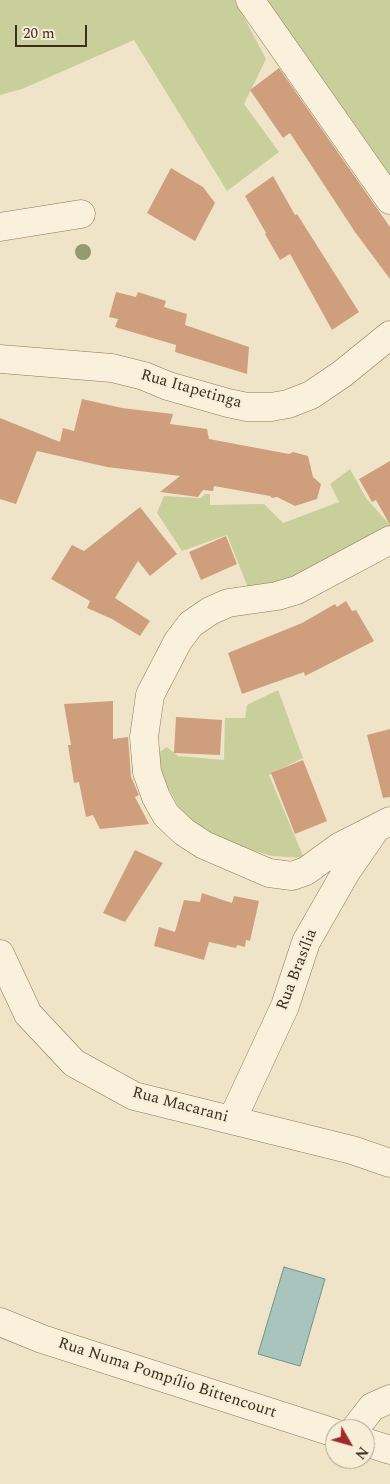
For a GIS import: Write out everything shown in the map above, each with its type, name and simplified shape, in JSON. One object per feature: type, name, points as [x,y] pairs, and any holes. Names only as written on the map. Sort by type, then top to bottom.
[{"type":"street","points":[[250,0],[390,200]]},
{"type":"street","points":[[0,227],[81,214]]},
{"type":"street","name":"Rua Itapetinga","points":[[0,359],[52,365],[112,368],[228,403],[271,407],[288,404],[311,395],[342,374],[390,335]]},
{"type":"street","points":[[383,824],[340,847],[306,871],[292,876],[269,873],[239,862],[197,841],[166,816],[156,798],[147,772],[144,737],[150,695],[178,641],[191,624],[210,611],[228,603],[276,596],[297,590],[390,540]]},
{"type":"street","name":"Rua Brasília","points":[[232,1120],[285,1006],[306,942],[346,872],[383,824]]},
{"type":"street","name":"Rua Macarani","points":[[0,954],[28,1014],[74,1063],[134,1096],[352,1150],[390,1163]]},
{"type":"street","name":"Rua Numa Pompílio Bittencourt","points":[[0,1322],[42,1339],[325,1430]]},
{"type":"street","points":[[363,1419],[372,1407],[390,1398]]},
{"type":"street","points":[[375,1445],[390,1450]]},
{"type":"green space","points":[[0,0],[235,0],[266,59],[244,104],[279,152],[227,191],[134,40],[22,89],[0,95]]},
{"type":"green space","points":[[264,0],[390,0],[390,177]]},
{"type":"green space","points":[[350,469],[366,498],[390,525],[390,531],[310,574],[249,590],[227,535],[182,551],[157,513],[164,496],[201,498],[205,494],[210,494],[210,505],[264,504],[283,523],[339,502],[330,484]]},
{"type":"green space","points":[[278,690],[303,758],[269,775],[304,858],[272,856],[217,840],[184,817],[152,757],[167,747],[178,756],[224,760],[225,718],[245,718],[247,705]]},
{"type":"water","points":[[284,1267],[325,1279],[300,1366],[258,1354]]},
{"type":"building","points":[[279,68],[390,227],[390,279],[355,232],[290,133],[283,138],[250,90]]},
{"type":"building","points":[[171,168],[203,187],[215,203],[195,241],[147,213]]},
{"type":"building","points":[[273,176],[295,215],[297,214],[359,312],[332,330],[290,254],[280,260],[245,196]]},
{"type":"building","points":[[116,292],[136,297],[138,292],[166,301],[164,307],[187,314],[185,325],[249,347],[247,374],[175,352],[176,345],[115,327],[118,319],[109,317]]},
{"type":"building","points":[[82,399],[122,408],[173,414],[170,424],[207,429],[209,439],[308,456],[313,477],[321,484],[317,499],[295,506],[277,497],[272,498],[270,496],[214,486],[213,491],[203,490],[198,497],[160,492],[180,476],[107,467],[37,451],[16,504],[0,499],[0,418],[60,442],[63,428],[74,431]]},
{"type":"building","points":[[390,461],[390,525],[376,500],[372,502],[359,479]]},
{"type":"building","points":[[140,507],[177,554],[150,576],[138,561],[115,598],[150,621],[140,636],[112,619],[87,608],[90,601],[51,579],[72,545],[84,551]]},
{"type":"building","points":[[226,536],[237,564],[201,580],[189,552]]},
{"type":"building","points":[[346,601],[352,611],[356,610],[374,641],[305,676],[304,672],[242,694],[228,653],[302,623],[335,604],[337,607]]},
{"type":"building","points":[[113,701],[113,739],[128,737],[131,777],[139,795],[135,797],[149,824],[100,829],[93,815],[86,817],[79,782],[74,783],[68,745],[71,745],[64,704]]},
{"type":"building","points":[[176,717],[222,720],[220,755],[174,753]]},
{"type":"building","points":[[390,729],[390,797],[383,798],[367,735]]},
{"type":"building","points":[[303,760],[327,821],[295,834],[271,773]]},
{"type":"building","points":[[135,850],[163,863],[125,922],[103,913]]},
{"type":"building","points":[[202,893],[232,903],[234,896],[259,901],[250,941],[246,940],[245,947],[237,945],[236,948],[209,942],[204,960],[154,946],[159,927],[175,932],[184,900],[200,902]]}]
